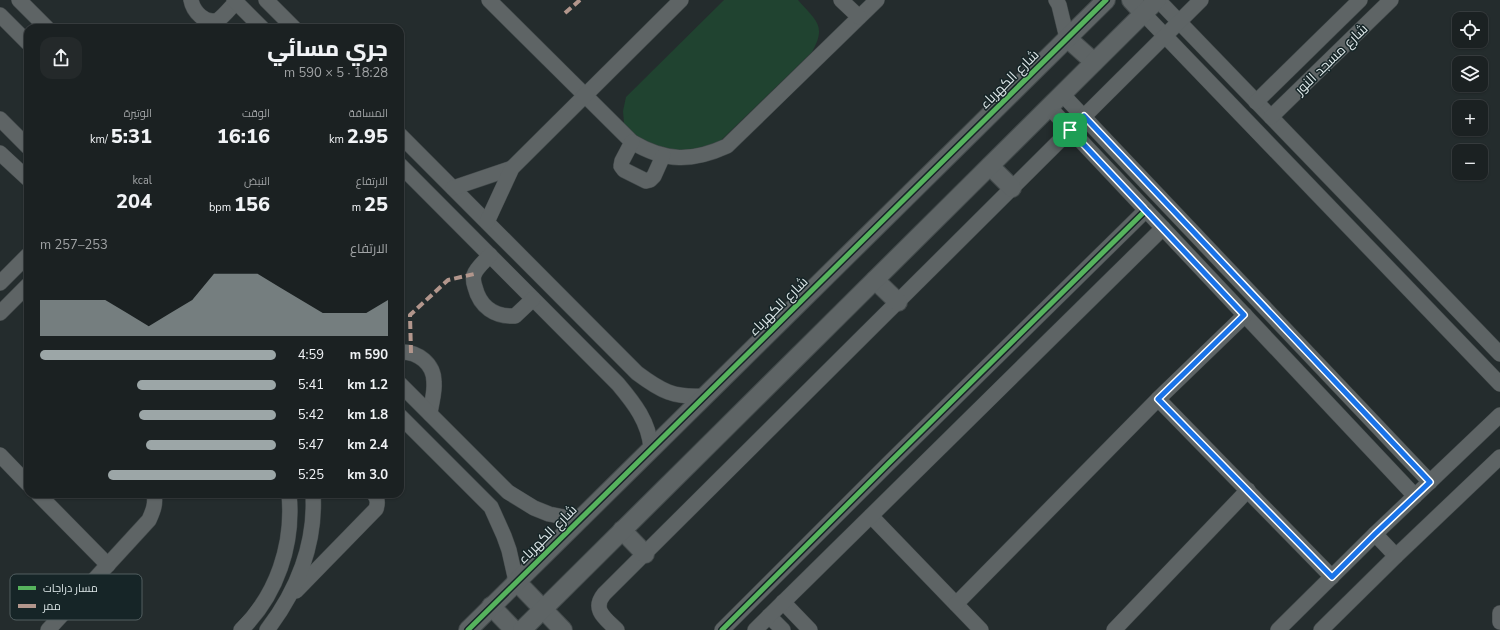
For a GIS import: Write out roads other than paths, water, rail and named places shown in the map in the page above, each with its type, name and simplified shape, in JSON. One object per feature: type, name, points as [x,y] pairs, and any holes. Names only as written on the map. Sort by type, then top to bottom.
[{"type":"street","points":[[19,0],[43,24]]},
{"type":"street","points":[[191,0],[192,6],[197,13],[203,18],[211,20],[218,20],[235,1],[258,24]]},
{"type":"street","points":[[266,0],[290,24]]},
{"type":"street","points":[[489,0],[632,142],[662,156],[679,158],[696,157],[712,153],[727,146],[877,0]]},
{"type":"street","points":[[487,222],[512,168],[681,0]]},
{"type":"street","points":[[841,0],[859,17]]},
{"type":"street","points":[[1056,0],[1059,5],[1067,38],[1094,62]]},
{"type":"street","name":"شارع الكهرباء","points":[[468,630],[1106,0]]},
{"type":"street","points":[[1131,0],[1500,384]]},
{"type":"street","points":[[522,630],[1157,0],[1500,354]]},
{"type":"street","points":[[617,630],[601,614],[599,603],[604,594],[1201,0]]},
{"type":"street","name":"شارع مسجد النور","points":[[1256,102],[1360,0]]},
{"type":"street","name":"شارع مسجد النور","points":[[1271,117],[1391,0]]},
{"type":"street","points":[[0,15],[24,39]]},
{"type":"street","points":[[1062,94],[1430,482]]},
{"type":"street","points":[[1049,107],[1415,496]]},
{"type":"street","points":[[0,119],[24,143]]},
{"type":"street","points":[[404,139],[637,373],[652,384],[669,393],[687,397],[704,396]]},
{"type":"street","points":[[632,142],[621,166],[624,170],[646,181],[650,180],[654,176],[662,156]]},
{"type":"street","points":[[0,153],[24,175]]},
{"type":"street","points":[[990,166],[1012,188]]},
{"type":"street","points":[[453,188],[512,168]]},
{"type":"street","points":[[404,169],[618,384],[631,399],[641,416],[650,434],[651,448]]},
{"type":"street","points":[[722,630],[1146,210]]},
{"type":"street","points":[[755,630],[1163,228]]},
{"type":"street","points":[[1195,262],[1209,249]]},
{"type":"street","points":[[490,255],[474,274],[476,293],[487,309],[496,314],[515,316],[533,298]]},
{"type":"street","points":[[0,283],[24,260]]},
{"type":"street","points":[[875,280],[898,302]]},
{"type":"street","points":[[0,313],[24,288]]},
{"type":"street","points":[[956,604],[1158,399],[1244,315]]},
{"type":"street","points":[[404,352],[418,356],[430,367],[434,382],[430,414]]},
{"type":"street","points":[[981,373],[998,390]]},
{"type":"street","points":[[404,388],[508,492],[534,508],[549,514],[578,520]]},
{"type":"street","points":[[1158,399],[1332,577]]},
{"type":"street","points":[[1278,630],[1375,534],[1500,415]]},
{"type":"street","points":[[404,420],[491,507],[509,550],[516,581],[563,630]]},
{"type":"street","points":[[0,455],[24,473]]},
{"type":"street","points":[[1321,630],[1500,457]]},
{"type":"street","points":[[1114,630],[1248,490]]},
{"type":"street","points":[[42,498],[108,565]]},
{"type":"street","points":[[100,574],[149,520],[154,510],[155,498]]},
{"type":"street","points":[[241,630],[251,620],[268,596],[280,568],[288,539],[291,509],[290,498]]},
{"type":"street","points":[[267,630],[287,601],[302,571],[310,539],[314,506],[313,498]]},
{"type":"street","points":[[287,601],[376,509],[378,503],[377,498]]},
{"type":"street","points":[[871,516],[981,630]]},
{"type":"street","points":[[622,530],[645,554]]},
{"type":"street","points":[[1375,534],[1396,556]]},
{"type":"street","points":[[783,602],[810,630]]},
{"type":"street","points":[[491,606],[514,630]]},
{"type":"street","points":[[1500,613],[1500,622]]},
{"type":"street","points":[[769,616],[783,630]]},
{"type":"street","points":[[48,630],[57,620]]}]
